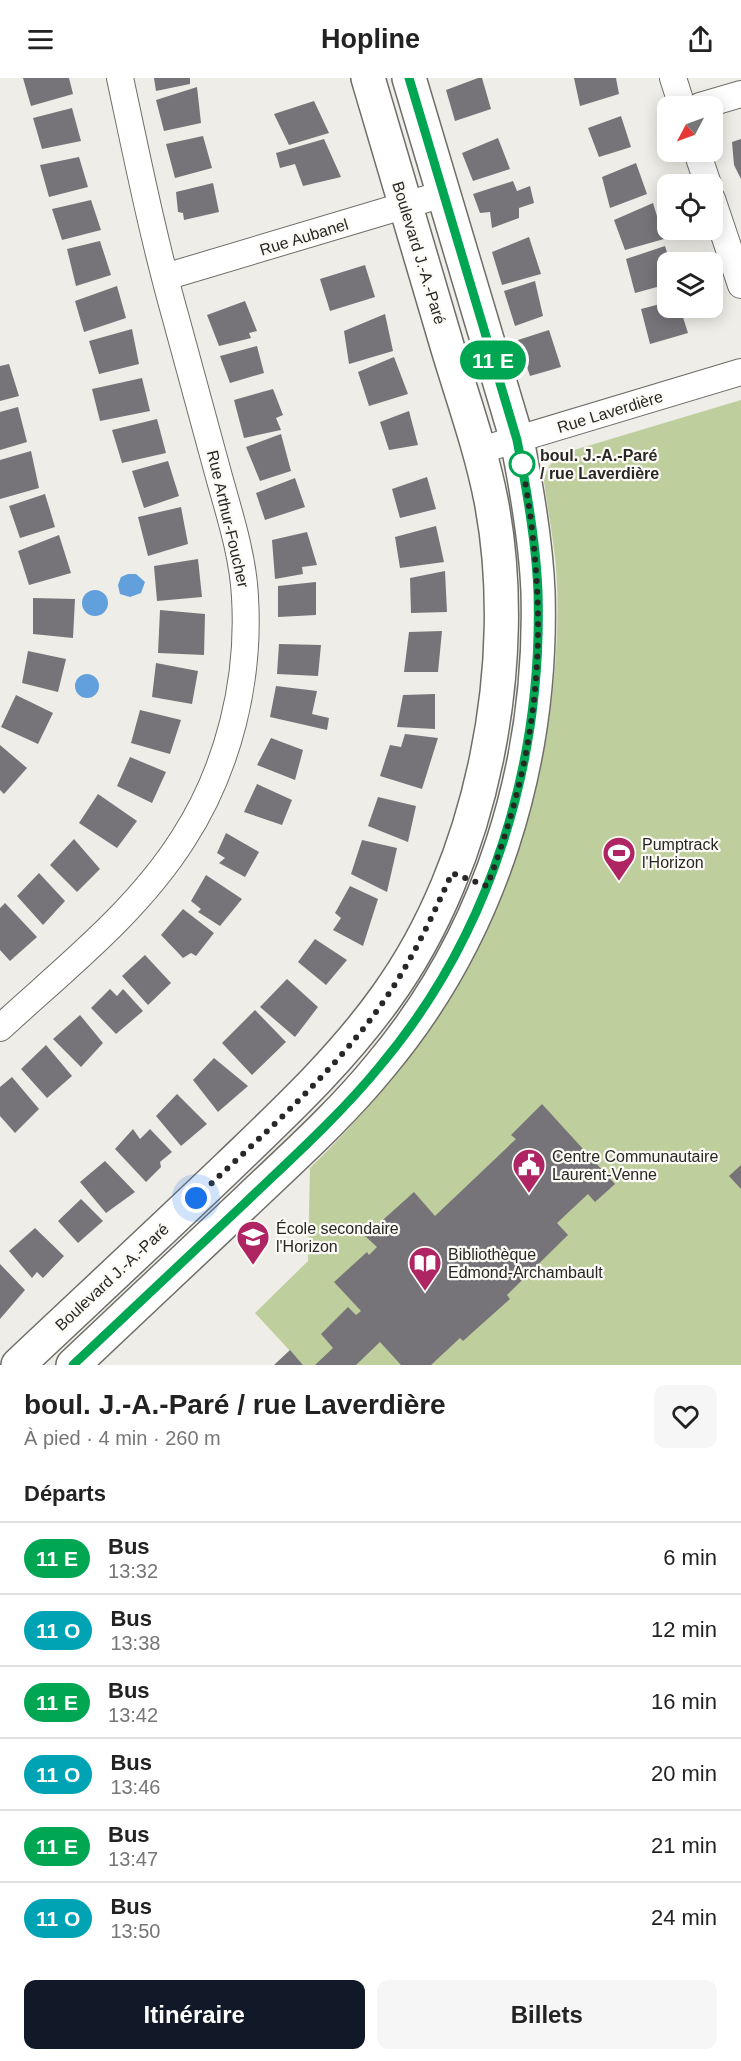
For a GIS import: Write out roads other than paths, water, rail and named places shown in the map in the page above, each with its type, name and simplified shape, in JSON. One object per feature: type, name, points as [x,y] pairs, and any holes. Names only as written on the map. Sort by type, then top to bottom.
[{"type":"street","name":"Rue Arthur-Foucher","points":[[0,1028],[118,919],[169,861],[198,813],[222,756],[238,705],[246,636],[243,575],[165,277],[120,78]]},
{"type":"street","name":"Boulevard J.-A.-Paré","points":[[18,1365],[336,1060],[387,996],[414,954],[452,873],[484,771],[495,712],[501,648],[501,608],[495,526],[478,451],[368,78]]},
{"type":"street","points":[[73,1365],[278,1172],[381,1066],[439,983],[463,942],[487,886],[513,812],[532,729],[536,678],[538,590],[529,500],[517,440],[409,78]]},
{"type":"street","points":[[673,78],[679,96]]},
{"type":"street","points":[[723,99],[741,94]]},
{"type":"street","name":"Rue Aubanel","points":[[165,277],[405,207],[442,194]]},
{"type":"street","points":[[723,232],[741,285]]},
{"type":"street","name":"Rue Laverdière","points":[[478,451],[741,372]]},
{"type":"street","points":[[452,873],[487,886]]},
{"type":"water","points":[[136,574],[145,582],[141,593],[130,597],[120,594],[118,585],[121,577]]},
{"type":"water","points":[[95,590],[104,594],[108,603],[104,612],[95,616],[86,612],[82,603],[86,594]]},
{"type":"water","points":[[87,674],[92,675],[98,681],[98,691],[92,697],[87,698],[82,697],[76,691],[75,686],[76,681],[82,675]]},
{"type":"place","name":"boul. J.-A.-Paré / rue Laverdière","points":[[522,464]]},
{"type":"place","name":"Pumptrack l'Horizon","points":[[619,882]]},
{"type":"place","name":"Centre Communautaire Laurent-Venne","points":[[529,1194]]},
{"type":"place","name":"École secondaire l'Horizon","points":[[253,1266]]},
{"type":"place","name":"Bibliothèque Edmond-Archambault","points":[[425,1292]]}]
